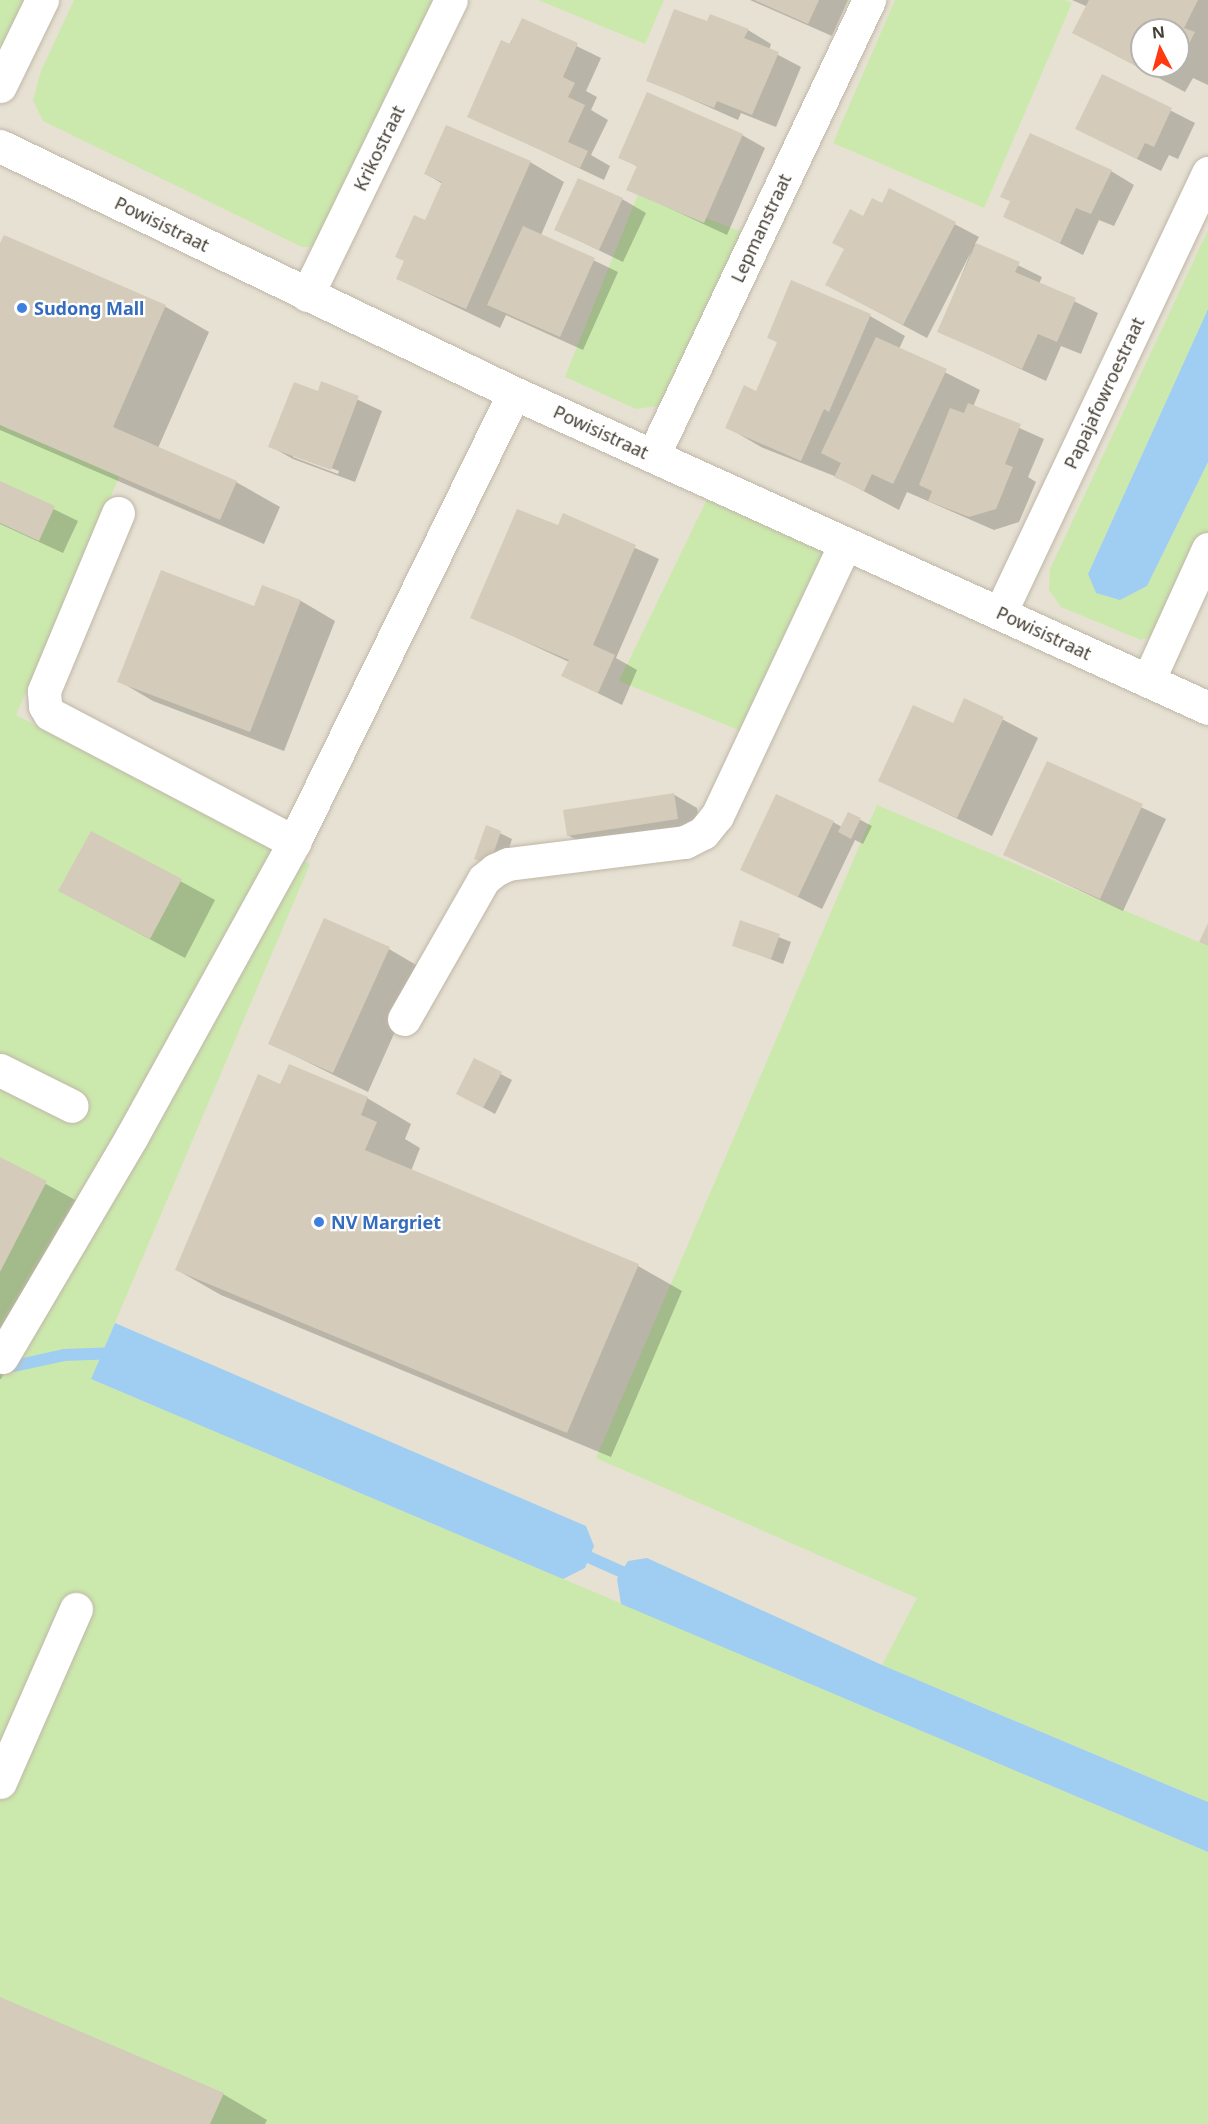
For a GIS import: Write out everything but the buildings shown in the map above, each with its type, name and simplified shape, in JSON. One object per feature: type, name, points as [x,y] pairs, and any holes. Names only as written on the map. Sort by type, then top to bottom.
[{"type":"street","points":[[0,86],[42,0]]},
{"type":"street","name":"Krikostraat","points":[[308,295],[451,0]]},
{"type":"street","name":"Lepmanstraat","points":[[653,456],[869,0]]},
{"type":"street","name":"Powisistraat","points":[[0,146],[514,393],[1208,708]]},
{"type":"street","name":"Papajafowroestraat","points":[[1000,613],[1208,173]]},
{"type":"street","points":[[2,1357],[132,1136],[294,842],[514,393]]},
{"type":"street","points":[[118,513],[44,691],[45,706],[50,714],[294,842]]},
{"type":"street","points":[[404,1019],[484,879],[495,870],[508,864],[685,842],[703,833],[717,816],[845,544]]},
{"type":"street","points":[[1148,681],[1208,549]]},
{"type":"street","points":[[0,1070],[72,1106]]},
{"type":"street","points":[[0,1782],[76,1609]]},
{"type":"shaded area","points":[[0,0],[1208,0],[1208,2124],[0,2124]]},
{"type":"green space","points":[[0,0],[29,0],[0,61]]},
{"type":"green space","points":[[74,0],[447,0],[323,247],[302,247],[43,121],[33,100],[41,71]]},
{"type":"green space","points":[[538,0],[664,0],[645,44]]},
{"type":"green space","points":[[895,0],[1064,0],[1072,3],[984,208],[833,143]]},
{"type":"green space","points":[[639,192],[752,236],[673,396],[657,406],[636,409],[565,377]]},
{"type":"green space","points":[[1208,230],[1208,309],[1088,574],[1147,586],[1208,462],[1208,543],[1159,634],[1141,640],[1061,607],[1049,590],[1050,569]]},
{"type":"green space","points":[[0,424],[120,475],[16,715],[310,864],[91,1379],[1208,1852],[1208,2124],[0,2124]]},
{"type":"green space","points":[[711,491],[829,541],[748,734],[619,681]]},
{"type":"green space","points":[[877,805],[1208,946],[1208,1802],[882,1665],[917,1598],[596,1458]]},
{"type":"water","points":[[1208,309],[1208,462],[1147,586],[1120,600],[1096,593],[1088,574]]},
{"type":"water","points":[[115,1323],[586,1526],[594,1546],[585,1568],[563,1579],[91,1379]]},
{"type":"water","points":[[647,1558],[882,1665],[1208,1802],[1208,1852],[621,1604],[617,1579],[628,1561]]},
{"type":"waterway","points":[[1,1365],[14,1366],[64,1355],[117,1353]]},
{"type":"waterway","points":[[575,1551],[636,1578]]},
{"type":"place","name":"Sudong Mall","points":[[22,308]]},
{"type":"place","name":"NV Margriet","points":[[319,1222]]}]
